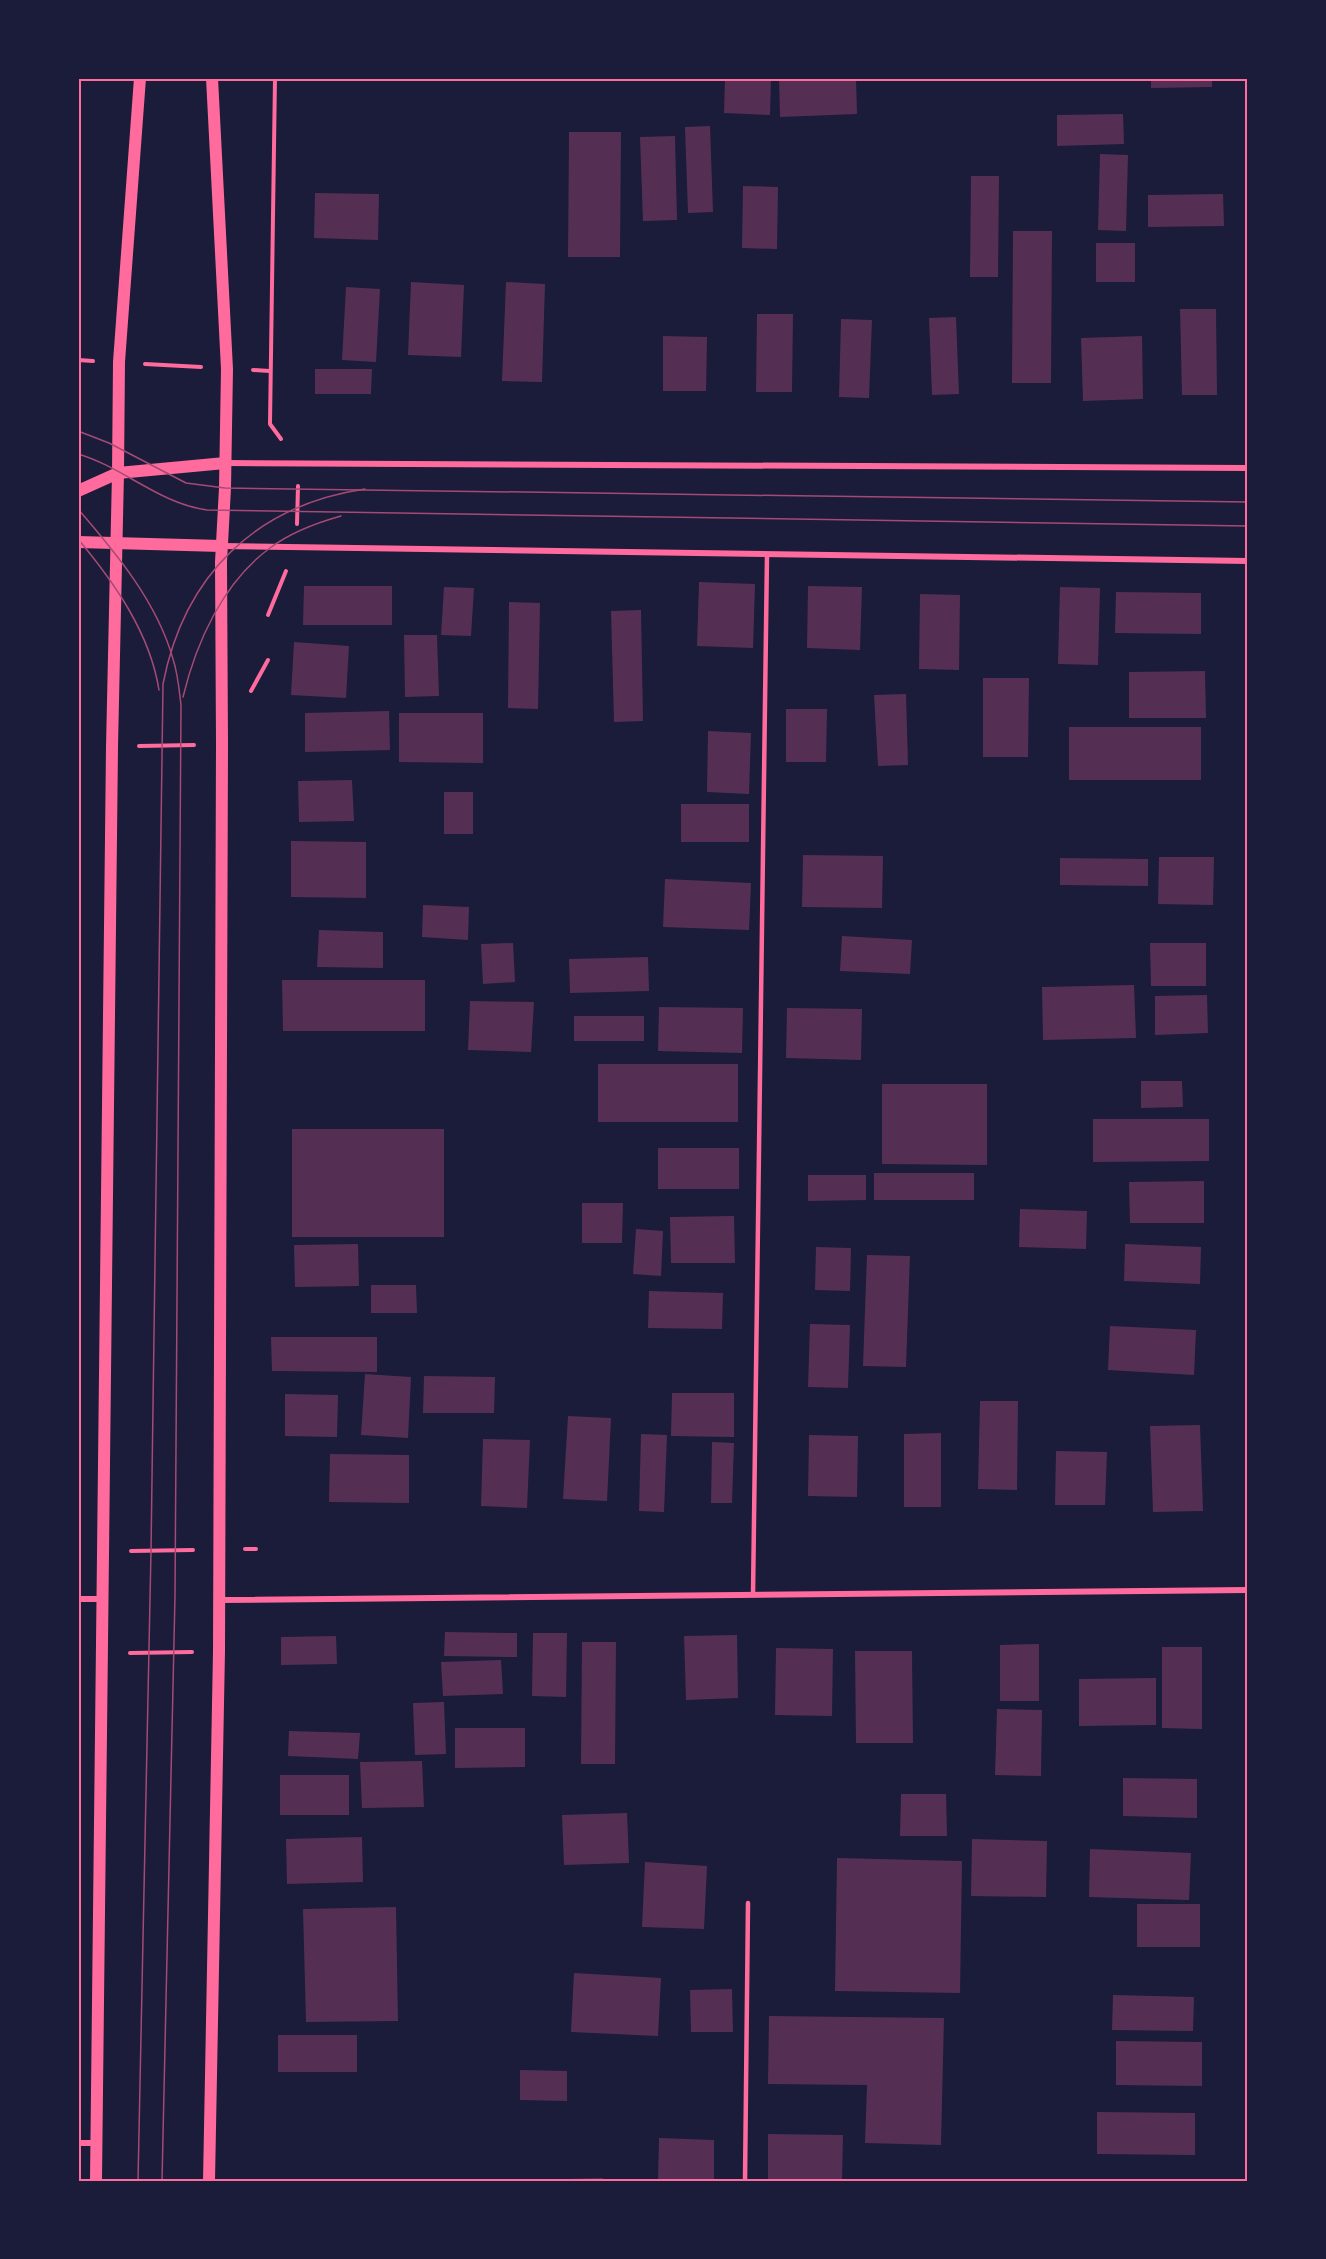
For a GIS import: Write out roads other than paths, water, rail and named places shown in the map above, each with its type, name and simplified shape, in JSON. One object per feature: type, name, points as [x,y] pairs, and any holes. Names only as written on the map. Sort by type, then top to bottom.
[{"type":"main road","points":[[96,2181],[115,544],[119,362],[140,78]]},
{"type":"main road","points":[[208,2181],[219,1651],[221,546],[227,369],[212,78]]},
{"type":"main road","points":[[78,491],[118,473],[225,463]]},
{"type":"main road","points":[[78,542],[221,546]]},
{"type":"street","points":[[225,463],[1248,468]]},
{"type":"street","points":[[221,546],[1248,561]]},
{"type":"street","points":[[219,1600],[1248,1590]]},
{"type":"street","points":[[78,1599],[102,1599]]},
{"type":"street","points":[[78,2143],[98,2143]]},
{"type":"lane","points":[[753,1595],[767,555]]},
{"type":"lane","points":[[745,2181],[748,1903]]},
{"type":"tram line","points":[[78,431],[109,443],[186,483],[225,488],[1248,502]]},
{"type":"tram line","points":[[78,454],[111,467],[173,501],[207,510],[1248,526]]},
{"type":"tram line","points":[[138,2181],[151,1551],[163,684],[173,645],[188,610],[207,579],[231,552],[259,529],[290,511],[326,498],[365,489]]},
{"type":"tram line","points":[[78,509],[121,561],[157,618],[175,665],[181,705],[175,1596],[162,2181]]},
{"type":"tram line","points":[[183,697],[204,635],[225,596],[238,578],[253,562],[286,537],[341,516]]},
{"type":"tram line","points":[[78,539],[105,573],[129,609],[148,648],[159,690]]}]
